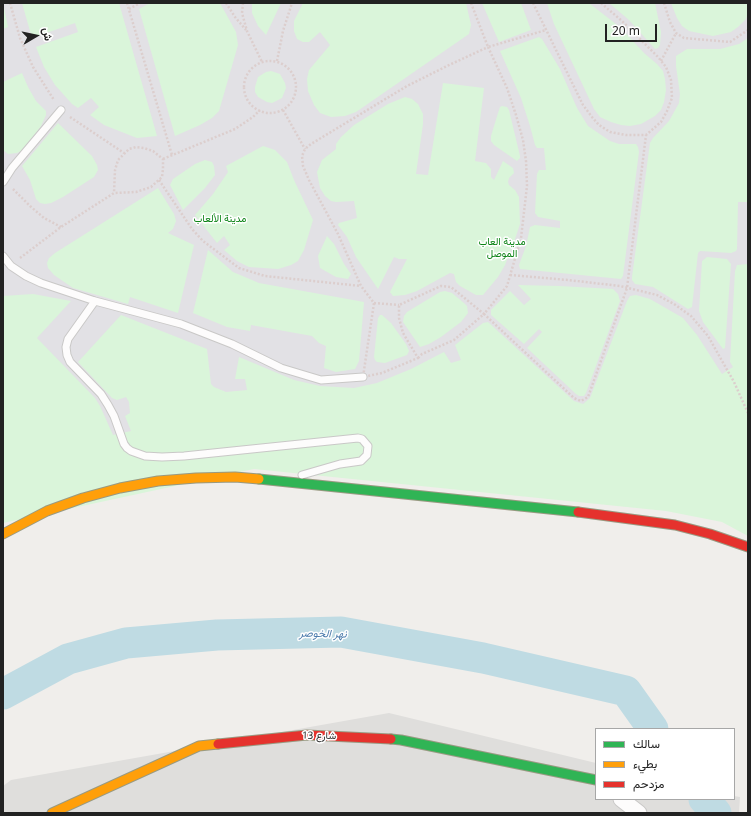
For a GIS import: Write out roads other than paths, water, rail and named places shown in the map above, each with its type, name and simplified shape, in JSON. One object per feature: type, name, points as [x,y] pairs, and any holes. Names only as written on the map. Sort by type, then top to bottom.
[{"type":"main road","points":[[3,534],[47,511],[83,498],[120,488],[158,481],[235,477],[609,515],[675,526],[710,534],[748,547]]},
{"type":"main road","name":"شارع 13","points":[[52,813],[199,746],[306,735],[401,740],[595,780]]},
{"type":"street","points":[[622,800],[639,813]]},
{"type":"lane","points":[[4,181],[61,110]]},
{"type":"lane","points":[[3,256],[11,266],[41,284],[95,301],[181,324],[232,344],[281,368],[321,380],[363,377]]},
{"type":"lane","points":[[95,301],[68,339],[66,347],[67,354],[70,362],[101,394],[114,416],[124,444],[131,451],[145,456],[154,457],[184,456],[358,438],[362,439],[368,446],[367,455],[361,461],[340,464],[284,481]]},
{"type":"waterway","name":"نهر الخوصر","points":[[3,694],[68,659],[126,643],[217,635],[341,632],[483,658],[626,691],[652,728]]},
{"type":"waterway","name":"نهر الخوصر","points":[[705,800],[716,813]]},
{"type":"park label","name":"مدينة الألعاب","points":[[220,219]]},
{"type":"park label","name":"مدينة العاب الموصل","points":[[502,248]]}]
